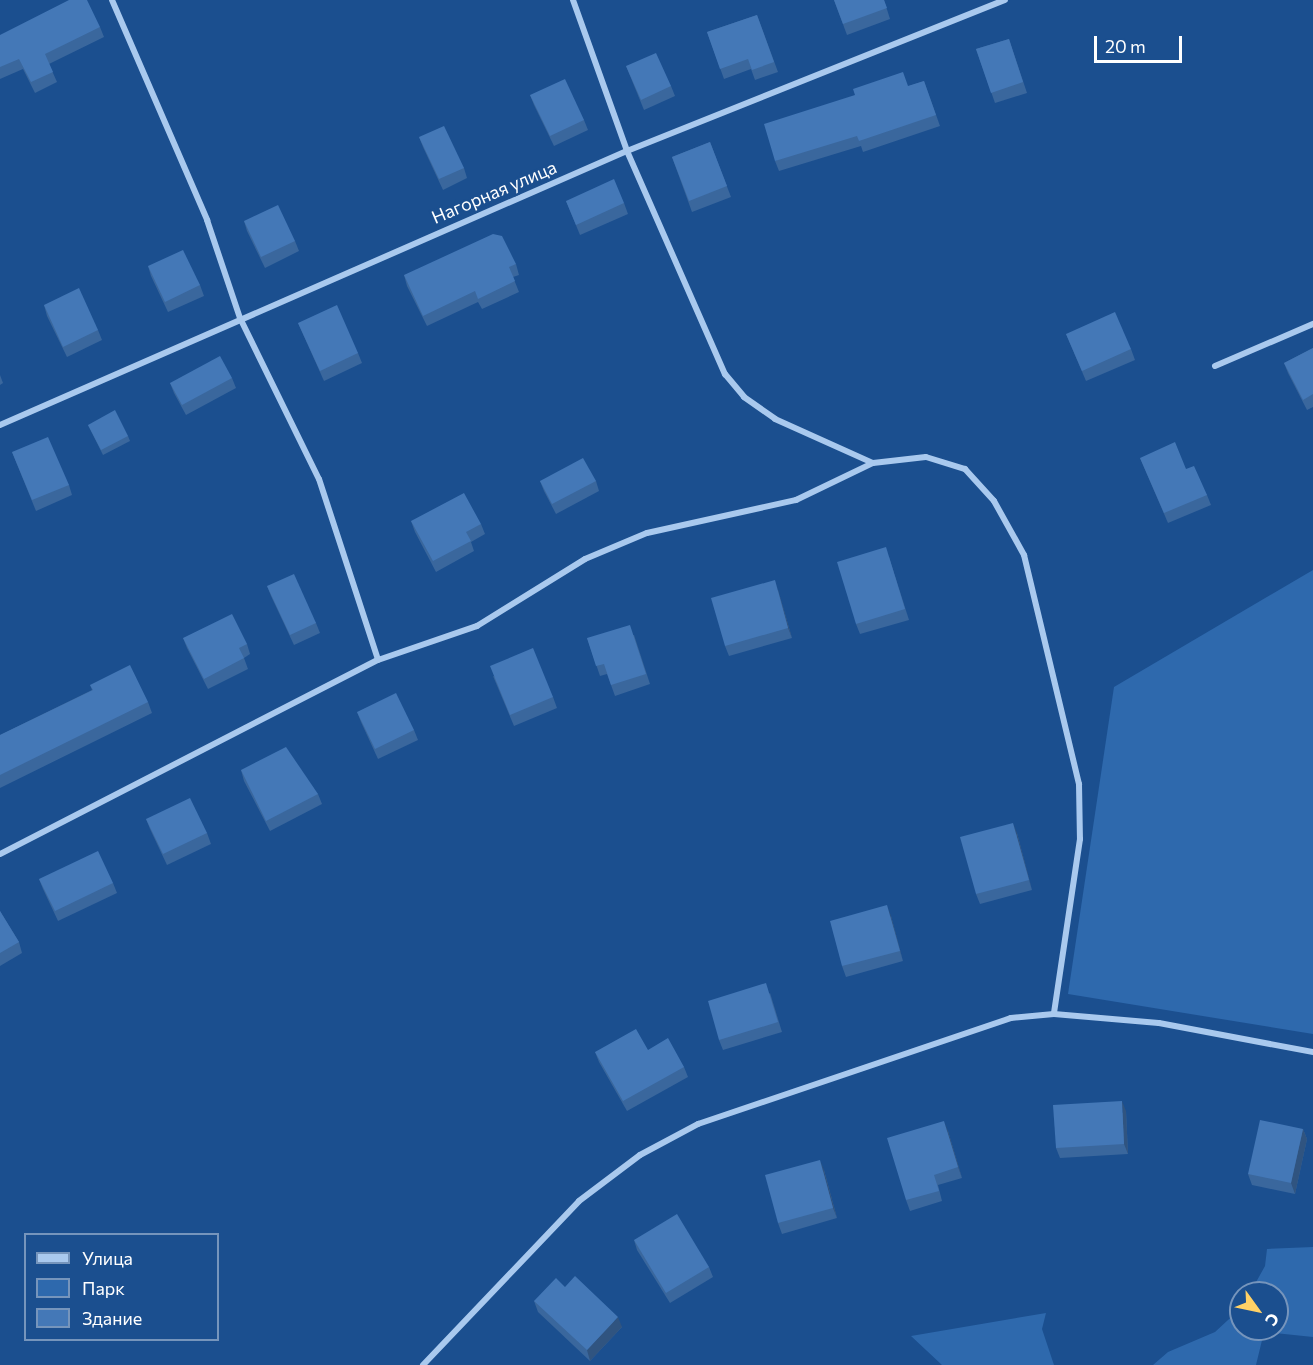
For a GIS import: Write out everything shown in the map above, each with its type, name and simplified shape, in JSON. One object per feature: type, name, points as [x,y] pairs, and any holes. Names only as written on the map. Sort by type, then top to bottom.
[{"type":"street","points":[[112,0],[207,220],[240,318],[319,479],[378,660]]},
{"type":"street","points":[[573,0],[627,151],[725,374],[744,397],[775,419],[873,463]]},
{"type":"street","name":"Нагорная улица","points":[[0,425],[240,318],[627,151],[1005,0]]},
{"type":"street","points":[[1215,366],[1313,324]]},
{"type":"street","points":[[0,854],[378,660],[477,626],[585,559],[637,538],[796,500],[873,463],[926,457],[964,469],[994,501],[1024,555],[1079,784],[1080,839],[1054,1014]]},
{"type":"street","points":[[423,1365],[579,1201],[640,1155],[698,1124],[1011,1018],[1054,1014],[1159,1023],[1313,1052]]},
{"type":"green space","points":[[1313,570],[1313,1034],[1068,994],[1114,687]]},
{"type":"green space","points":[[1313,1247],[1313,1337],[1289,1335],[1289,1281],[1257,1281],[1265,1266],[1267,1249]]},
{"type":"green space","points":[[1046,1313],[1042,1329],[1054,1365],[942,1365],[911,1336]]},
{"type":"green space","points":[[1229,1319],[1229,1341],[1262,1341],[1256,1365],[1153,1365],[1168,1352],[1215,1332]]},
{"type":"building","points":[[69,0],[87,0],[100,27],[45,54],[53,72],[31,82],[19,59],[0,67],[0,35]]},
{"type":"building","points":[[834,0],[884,0],[887,8],[843,24]]},
{"type":"building","points":[[757,15],[774,62],[752,70],[748,59],[720,69],[707,32]]},
{"type":"building","points":[[1009,39],[1023,82],[991,93],[976,49]]},
{"type":"building","points":[[656,53],[671,86],[641,100],[626,66]]},
{"type":"building","points":[[903,72],[908,86],[924,81],[936,115],[859,141],[857,136],[775,161],[764,124],[855,95],[853,89]]},
{"type":"building","points":[[565,79],[584,120],[550,136],[530,95]]},
{"type":"building","points":[[444,126],[464,168],[439,179],[419,137]]},
{"type":"building","points":[[710,142],[727,186],[689,201],[672,157]]},
{"type":"building","points":[[614,179],[624,203],[576,225],[566,201]]},
{"type":"building","points":[[278,205],[295,241],[261,257],[244,221]]},
{"type":"building","points":[[493,234],[502,236],[516,264],[509,267],[515,281],[478,299],[475,291],[423,316],[404,275]]},
{"type":"building","points":[[183,250],[200,285],[165,302],[148,266]]},
{"type":"building","points":[[79,288],[98,330],[63,347],[44,305]]},
{"type":"building","points":[[337,305],[358,353],[320,371],[298,323]]},
{"type":"building","points":[[1115,312],[1131,349],[1082,371],[1066,334]]},
{"type":"building","points":[[1313,348],[1313,394],[1303,400],[1284,363]]},
{"type":"building","points":[[220,356],[232,378],[182,405],[170,383]]},
{"type":"building","points":[[115,410],[128,436],[101,450],[88,425]]},
{"type":"building","points":[[48,437],[69,485],[32,500],[12,452]]},
{"type":"building","points":[[1175,442],[1186,469],[1194,466],[1207,495],[1164,513],[1140,458]]},
{"type":"building","points":[[583,458],[596,481],[552,504],[540,481]]},
{"type":"building","points":[[464,493],[481,524],[466,532],[471,541],[433,561],[411,521]]},
{"type":"building","points":[[886,547],[905,609],[856,624],[837,562]]},
{"type":"building","points":[[294,574],[316,623],[290,635],[267,586]]},
{"type":"building","points":[[775,580],[788,628],[725,646],[711,598]]},
{"type":"building","points":[[232,614],[247,644],[239,648],[244,658],[204,679],[183,638]]},
{"type":"building","points":[[630,625],[646,674],[611,685],[604,664],[596,666],[587,638]]},
{"type":"building","points":[[533,648],[553,697],[510,715],[490,666]]},
{"type":"building","points":[[130,665],[148,702],[0,775],[0,735],[93,690],[90,685]]},
{"type":"building","points":[[396,693],[414,730],[375,749],[357,712]]},
{"type":"building","points":[[286,747],[318,794],[266,821],[241,770]]},
{"type":"building","points":[[190,798],[207,833],[163,854],[146,819]]},
{"type":"building","points":[[1013,823],[1029,880],[976,894],[960,837]]},
{"type":"building","points":[[98,851],[113,883],[55,911],[39,879]]},
{"type":"building","points":[[887,905],[900,951],[842,966],[830,921]]},
{"type":"building","points":[[0,911],[19,942],[0,953]]},
{"type":"building","points":[[766,983],[778,1022],[719,1040],[708,1001]]},
{"type":"building","points":[[636,1029],[648,1050],[668,1038],[684,1067],[623,1101],[595,1052]]},
{"type":"building","points":[[1122,1101],[1124,1144],[1056,1148],[1053,1105]]},
{"type":"building","points":[[1260,1120],[1303,1129],[1291,1183],[1248,1174]]},
{"type":"building","points":[[944,1121],[958,1167],[934,1175],[939,1191],[906,1200],[887,1138]]},
{"type":"building","points":[[820,1160],[833,1208],[778,1223],[765,1175]]},
{"type":"building","points":[[677,1214],[709,1267],[666,1293],[634,1240]]},
{"type":"building","points":[[575,1276],[618,1317],[587,1350],[534,1301],[556,1278],[565,1287]]}]
